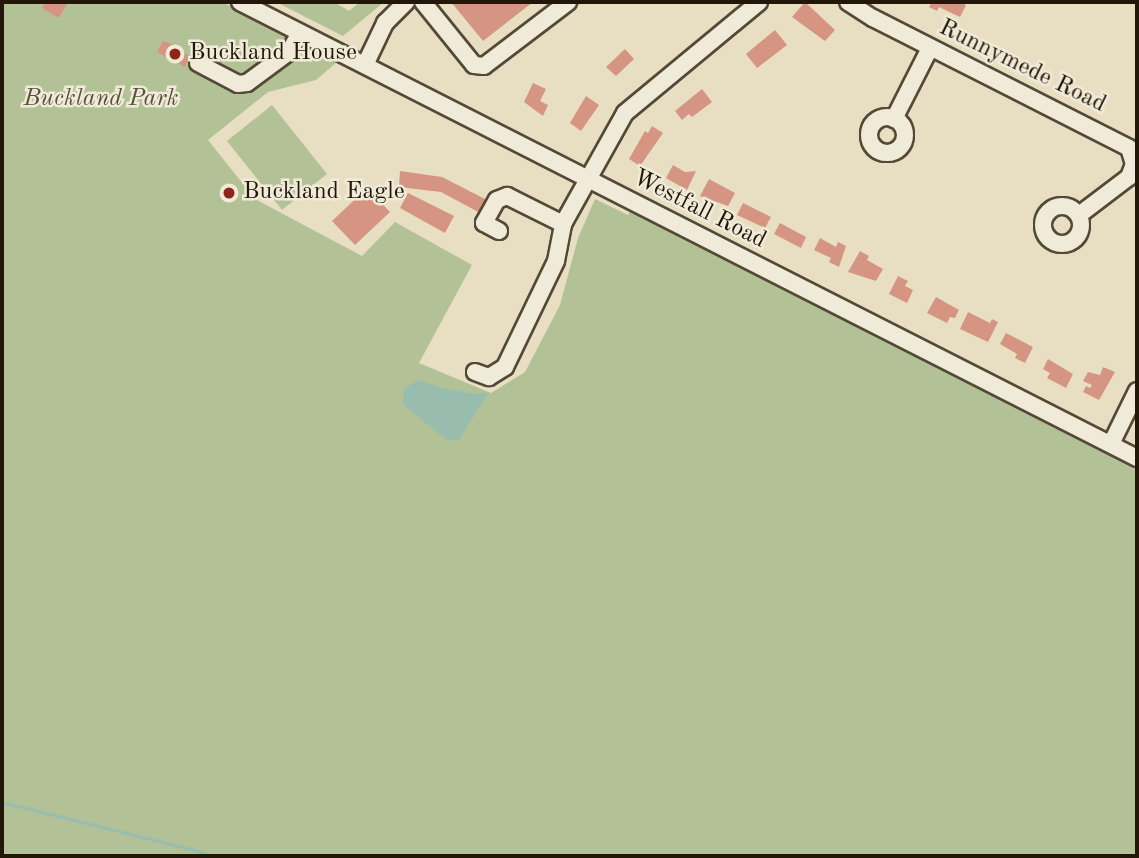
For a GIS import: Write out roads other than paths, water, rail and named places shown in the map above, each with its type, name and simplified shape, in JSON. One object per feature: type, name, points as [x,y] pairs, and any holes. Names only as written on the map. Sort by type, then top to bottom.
[{"type":"street","name":"Westfall Road","points":[[240,2],[1137,457]]},
{"type":"street","points":[[365,65],[385,23],[406,2]]},
{"type":"street","points":[[423,2],[474,65],[484,66],[568,2]]},
{"type":"street","points":[[475,372],[489,377],[505,367],[534,293],[556,261],[564,224],[617,126],[637,101],[759,2]]},
{"type":"street","name":"Runnymede Road","points":[[848,2],[930,48],[1133,145],[1133,176],[1079,215]]},
{"type":"street","points":[[198,63],[238,84],[247,83],[289,52],[300,33]]},
{"type":"street","points":[[894,119],[930,48]]},
{"type":"street","points":[[499,231],[484,223],[497,200],[507,196],[564,224]]},
{"type":"street","points":[[1111,444],[1137,391]]},
{"type":"waterway","points":[[2,802],[210,856]]},
{"type":"place","name":"Buckland House","points":[[175,54]]},
{"type":"place","name":"Buckland Eagle","points":[[229,193]]},
{"type":"park label","name":"Buckland Park","points":[[101,100]]}]
